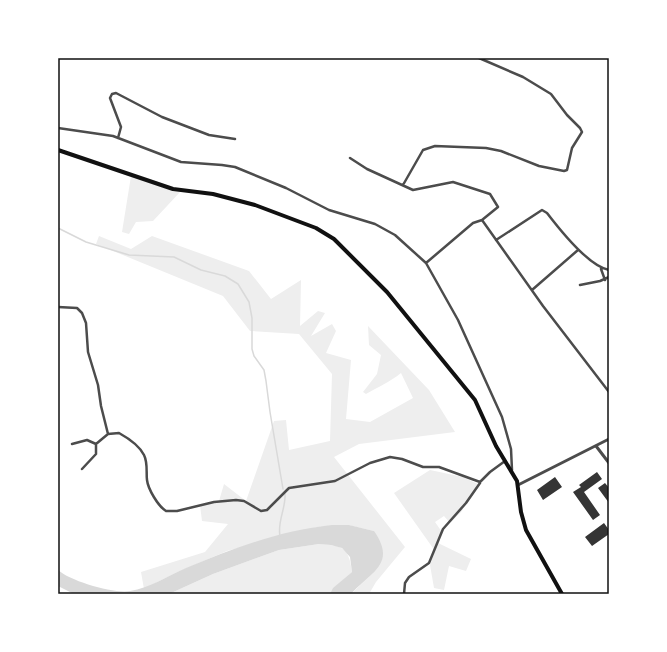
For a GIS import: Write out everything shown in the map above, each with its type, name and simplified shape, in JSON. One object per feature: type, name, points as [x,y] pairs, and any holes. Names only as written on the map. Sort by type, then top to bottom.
[{"type":"highway","points":[[58,150],[173,189],[213,194],[255,205],[325,233],[361,265],[387,292],[467,389],[479,407],[490,435],[512,471],[518,485],[521,512],[526,530],[562,594]]},
{"type":"street","points":[[403,185],[423,150],[434,146],[496,149],[539,166],[564,171],[567,170],[572,148],[582,132],[580,128],[567,115],[551,94],[523,77],[478,58]]},
{"type":"street","points":[[118,138],[121,127],[110,98],[112,94],[116,93],[162,117],[209,135],[235,139]]},
{"type":"street","points":[[58,128],[118,138],[181,162],[222,165],[251,172],[329,210],[386,229],[408,246],[426,263],[458,320],[499,408],[510,449],[512,471]]},
{"type":"street","points":[[350,158],[367,169],[415,190],[453,182],[490,194],[498,206],[482,220],[474,223],[426,263]]},
{"type":"street","points":[[496,240],[542,210],[578,250],[601,268],[609,270]]},
{"type":"street","points":[[482,220],[532,290],[609,392]]},
{"type":"street","points":[[532,290],[578,250]]},
{"type":"street","points":[[601,268],[605,280]]},
{"type":"street","points":[[580,285],[605,280],[609,277]]},
{"type":"street","points":[[58,307],[77,308],[85,318],[88,352],[98,385],[101,406],[108,434]]},
{"type":"street","points":[[96,444],[108,434],[119,433],[131,441],[141,452],[146,462],[148,484],[160,506],[169,512],[214,502],[236,500],[244,501],[261,511],[267,510],[289,488],[334,481],[370,462],[390,457],[402,459],[423,467],[439,467],[480,482]]},
{"type":"street","points":[[518,485],[609,439]]},
{"type":"street","points":[[72,444],[90,440],[96,444]]},
{"type":"street","points":[[82,469],[96,454],[96,444]]},
{"type":"street","points":[[596,446],[609,463]]},
{"type":"street","points":[[404,594],[405,584],[409,577],[429,563],[443,529],[466,503],[480,482],[490,472],[505,461]]},
{"type":"shaded area","points":[[131,176],[181,191],[153,221],[136,222],[129,234],[122,232]]},
{"type":"shaded area","points":[[99,236],[131,249],[152,236],[249,271],[271,299],[301,280],[300,326],[318,311],[325,313],[311,336],[332,324],[336,331],[326,353],[351,360],[346,419],[370,422],[413,398],[401,373],[366,394],[363,392],[377,374],[381,355],[369,345],[368,326],[429,390],[455,432],[359,444],[334,457],[405,547],[376,582],[369,594],[351,594],[373,573],[374,531],[348,525],[317,527],[227,551],[173,574],[144,589],[141,572],[205,552],[228,524],[202,521],[200,505],[219,501],[224,484],[246,501],[274,421],[286,420],[289,450],[330,441],[332,374],[299,334],[250,331],[223,296],[96,244]]},
{"type":"shaded area","points":[[430,470],[463,477],[480,485],[461,512],[450,523],[444,516],[435,522],[442,532],[438,543],[471,559],[466,571],[449,566],[444,590],[434,588],[430,565],[435,551],[394,493]]},
{"type":"shaded area","points":[[332,525],[349,525],[374,531],[383,552],[379,567],[351,594],[330,594],[333,588],[352,572],[350,557],[342,548],[319,544],[279,550],[213,574],[169,594],[74,594],[58,586],[58,570],[72,578],[92,586],[114,591],[130,591],[151,585],[203,561],[257,541],[294,531]]},
{"type":"shaded area","points":[[319,544],[334,545],[343,549],[347,553],[351,564],[352,572],[334,588],[330,594],[169,594],[213,574],[279,550]]},
{"type":"building","points":[[597,472],[602,479],[584,492],[600,515],[593,520],[573,492],[581,487],[579,485]]},
{"type":"building","points":[[555,477],[562,487],[543,500],[537,490]]},
{"type":"building","points":[[605,483],[609,488],[609,503],[598,488]]},
{"type":"building","points":[[604,523],[609,530],[609,534],[592,546],[585,537]]},
{"type":"waterway","points":[[58,228],[86,242],[129,255],[174,257],[201,270],[225,276],[238,284],[249,302],[252,318],[252,349],[254,356],[264,370],[283,489]]},
{"type":"waterway","points":[[280,536],[279,531],[285,494]]}]
